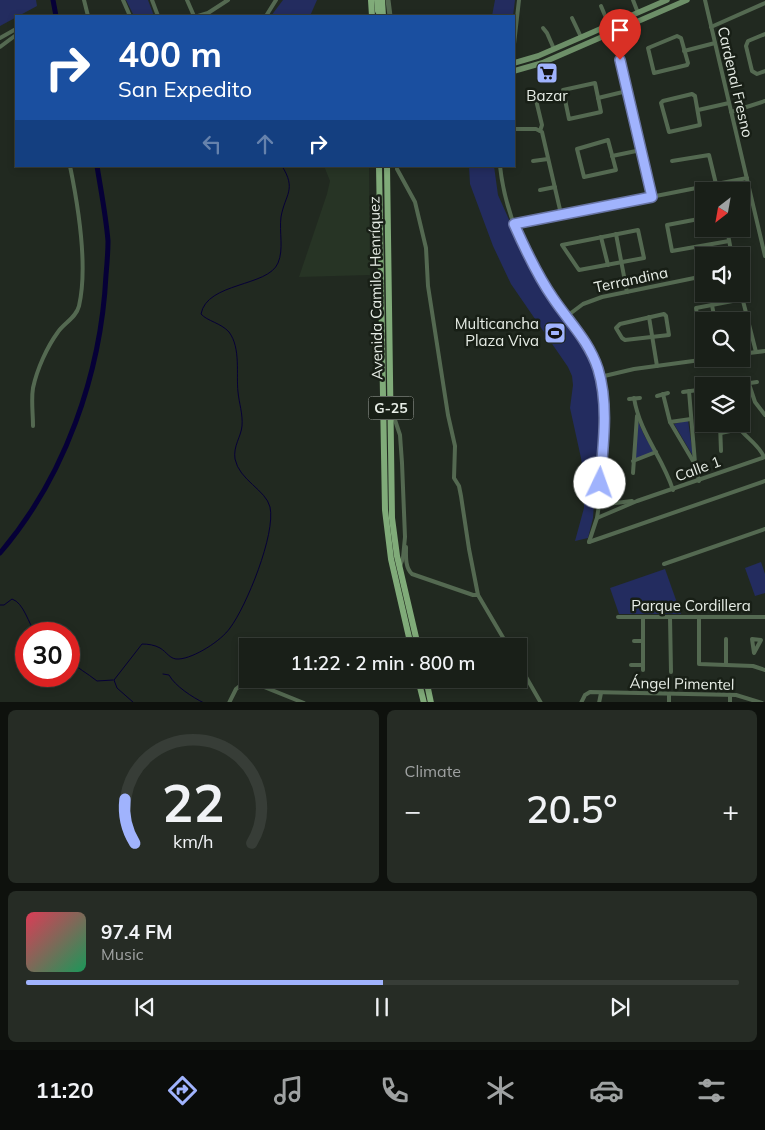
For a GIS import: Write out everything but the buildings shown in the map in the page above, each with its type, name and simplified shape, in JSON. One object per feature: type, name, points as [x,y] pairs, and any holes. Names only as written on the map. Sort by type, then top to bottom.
[{"type":"main road","points":[[371,0],[372,15]]},
{"type":"main road","points":[[378,0],[378,11],[381,15]]},
{"type":"main road","points":[[382,0],[382,15]]},
{"type":"main road","points":[[515,63],[528,60],[667,0]]},
{"type":"main road","points":[[515,71],[542,63],[687,0]]},
{"type":"main road","name":"Avenida Camilo Henríquez","points":[[378,167],[385,510],[391,559],[409,638]]},
{"type":"main road","name":"Avenida Camilo Henríquez","points":[[387,167],[391,504],[395,543],[416,638]]},
{"type":"main road","points":[[420,688],[424,702]]},
{"type":"main road","points":[[428,688],[431,702]]},
{"type":"street","points":[[84,0],[88,15]]},
{"type":"street","points":[[123,0],[130,15]]},
{"type":"street","points":[[152,0],[158,15]]},
{"type":"street","points":[[187,0],[194,15]]},
{"type":"street","points":[[201,15],[208,13],[228,0]]},
{"type":"street","points":[[267,15],[276,0]]},
{"type":"street","points":[[388,0],[390,15]]},
{"type":"street","points":[[515,35],[519,0]]},
{"type":"street","points":[[633,0],[638,13]]},
{"type":"street","name":"Cardenal Fresno","points":[[705,0],[765,256]]},
{"type":"street","points":[[711,27],[765,3]]},
{"type":"street","points":[[601,6],[609,25]]},
{"type":"street","points":[[572,18],[582,37]]},
{"type":"street","points":[[543,28],[554,49]]},
{"type":"street","points":[[0,38],[15,30]]},
{"type":"street","points":[[614,32],[652,197]]},
{"type":"street","points":[[765,34],[746,43],[752,71],[754,73],[765,71]]},
{"type":"street","points":[[0,47],[15,36]]},
{"type":"street","points":[[679,36],[684,50],[687,65],[656,72],[653,71],[648,50],[650,47],[679,36]]},
{"type":"street","points":[[684,50],[715,43]]},
{"type":"street","points":[[595,83],[598,98],[601,112],[569,119],[563,90],[595,83]]},
{"type":"street","points":[[598,98],[628,91]]},
{"type":"street","points":[[692,94],[695,96],[698,110],[700,125],[668,132],[661,103],[692,94]]},
{"type":"street","points":[[536,100],[542,125],[540,131],[561,214]]},
{"type":"street","points":[[731,112],[765,101]]},
{"type":"street","points":[[698,110],[729,103]]},
{"type":"street","points":[[515,130],[536,129],[540,131]]},
{"type":"street","points":[[608,140],[612,156],[616,170],[584,178],[577,149],[608,140]]},
{"type":"street","points":[[612,156],[642,150]]},
{"type":"street","points":[[672,161],[709,155],[716,182]]},
{"type":"street","points":[[533,162],[548,158]]},
{"type":"street","points":[[33,426],[33,386],[44,357],[53,339],[79,308],[82,281],[81,247],[70,167]]},
{"type":"street","points":[[500,167],[504,193],[514,224],[541,279],[586,342],[600,377],[604,411],[599,505],[589,542],[765,481]]},
{"type":"street","points":[[397,169],[415,202],[426,248],[428,286],[448,415],[455,446],[454,478],[459,486],[478,595],[503,638]]},
{"type":"street","points":[[726,182],[747,178]]},
{"type":"street","points":[[540,190],[555,187]]},
{"type":"street","points":[[514,224],[695,188]]},
{"type":"street","points":[[695,220],[666,225],[672,251],[730,241]]},
{"type":"street","points":[[638,230],[644,258],[579,270],[562,245],[616,234],[638,230]]},
{"type":"street","points":[[616,234],[627,292]]},
{"type":"street","points":[[600,237],[608,265]]},
{"type":"street","points":[[729,238],[731,247]]},
{"type":"street","name":"Terrandina","points":[[566,316],[589,301],[602,296],[695,278]]},
{"type":"street","points":[[697,312],[696,308],[728,302]]},
{"type":"street","points":[[712,305],[713,312]]},
{"type":"street","points":[[664,314],[670,334],[625,340],[616,328],[620,324],[649,317],[664,314]]},
{"type":"street","points":[[649,317],[657,366]]},
{"type":"street","points":[[750,329],[756,352]]},
{"type":"street","points":[[750,353],[765,351]]},
{"type":"street","points":[[600,377],[634,369],[695,361]]},
{"type":"street","points":[[756,382],[746,384],[755,402],[765,415]]},
{"type":"street","points":[[683,392],[695,390]]},
{"type":"street","points":[[689,391],[694,463],[699,480]]},
{"type":"street","points":[[657,396],[666,394],[670,422],[694,463]]},
{"type":"street","points":[[632,473],[637,416],[634,398]]},
{"type":"street","points":[[629,399],[640,398]]},
{"type":"street","points":[[391,408],[397,421],[400,435],[405,537],[409,572],[424,579],[478,595]]},
{"type":"street","points":[[760,409],[765,408]]},
{"type":"street","points":[[637,416],[646,436],[666,470],[673,490]]},
{"type":"street","points":[[670,422],[691,419]]},
{"type":"street","points":[[721,450],[721,433],[726,432]]},
{"type":"street","points":[[742,432],[758,446],[765,457]]},
{"type":"street","points":[[633,461],[656,452]]},
{"type":"street","name":"Calle 1","points":[[597,518],[637,501],[765,457]]},
{"type":"street","name":"Calle 1","points":[[599,505],[637,501]]},
{"type":"street","points":[[664,564],[765,529]]},
{"type":"street","points":[[400,569],[405,537]]},
{"type":"street","name":"Parque Cordillera","points":[[618,617],[765,617]]},
{"type":"street","points":[[631,665],[643,667],[643,617]]},
{"type":"street","points":[[670,617],[671,672]]},
{"type":"street","points":[[699,617],[699,664],[753,666],[765,670]]},
{"type":"street","points":[[726,639],[726,664]]},
{"type":"street","points":[[634,641],[643,641]]},
{"type":"street","points":[[753,666],[754,653]]},
{"type":"street","points":[[527,678],[541,702]]},
{"type":"street","points":[[229,702],[236,689],[247,680],[304,702]]},
{"type":"street","points":[[581,702],[585,695],[590,692],[601,693],[599,702]]},
{"type":"street","name":"Ángel Pimentel","points":[[601,693],[730,695],[762,702]]},
{"type":"street","points":[[669,694],[669,702]]},
{"type":"street","points":[[699,695],[699,702]]},
{"type":"street","points":[[730,695],[730,702]]},
{"type":"shaded area","points":[[0,0],[36,0],[37,6],[20,15],[15,15],[15,18],[0,26]]},
{"type":"shaded area","points":[[126,0],[148,0],[154,15],[134,15]]},
{"type":"shaded area","points":[[283,0],[317,0],[310,15],[272,15]]},
{"type":"shaded area","points":[[495,0],[515,0],[513,15],[492,15]]},
{"type":"shaded area","points":[[324,167],[369,167],[370,275],[299,277],[330,181]]},
{"type":"shaded area","points":[[469,167],[494,167],[498,195],[524,253],[543,289],[585,347],[597,378],[598,442],[593,518],[588,538],[575,541],[584,508],[584,479],[570,408],[573,385],[572,376],[568,367],[511,284],[493,246],[470,184]]},
{"type":"shaded area","points":[[636,417],[645,437],[655,452],[633,461]]},
{"type":"shaded area","points":[[688,420],[693,456],[674,424]]},
{"type":"shaded area","points":[[761,562],[765,574],[765,593],[755,596],[745,568]]},
{"type":"shaded area","points":[[665,569],[681,614],[619,614],[610,588]]},
{"type":"waterway","points":[[53,0],[56,15]]},
{"type":"waterway","points":[[0,553],[23,523],[61,458],[76,423],[87,386],[103,312],[108,249],[106,222],[97,167]]},
{"type":"waterway","points":[[133,702],[117,688],[114,680],[142,644],[158,647],[171,657],[179,659],[192,656],[214,643],[226,633],[237,618],[251,588],[264,552],[269,534],[270,507],[268,501],[242,473],[235,459],[235,450],[242,422],[238,392],[237,353],[233,338],[229,332],[201,314],[206,304],[214,296],[225,290],[263,277],[272,271],[278,263],[281,252],[281,217],[289,192],[289,181],[282,167]]},
{"type":"waterway","points":[[0,605],[4,605],[12,599],[16,601],[23,609],[29,622]]},
{"type":"waterway","points":[[80,669],[97,681],[113,680]]},
{"type":"waterway","points":[[163,674],[169,675],[184,691],[202,702]]},
{"type":"place","name":"Bazar","points":[[547,73]]},
{"type":"place","name":"Multicancha Plaza Viva","points":[[555,333]]},
{"type":"route","points":[[600,483],[604,403],[597,368],[581,334],[541,279],[514,224],[652,197],[620,60]]}]
